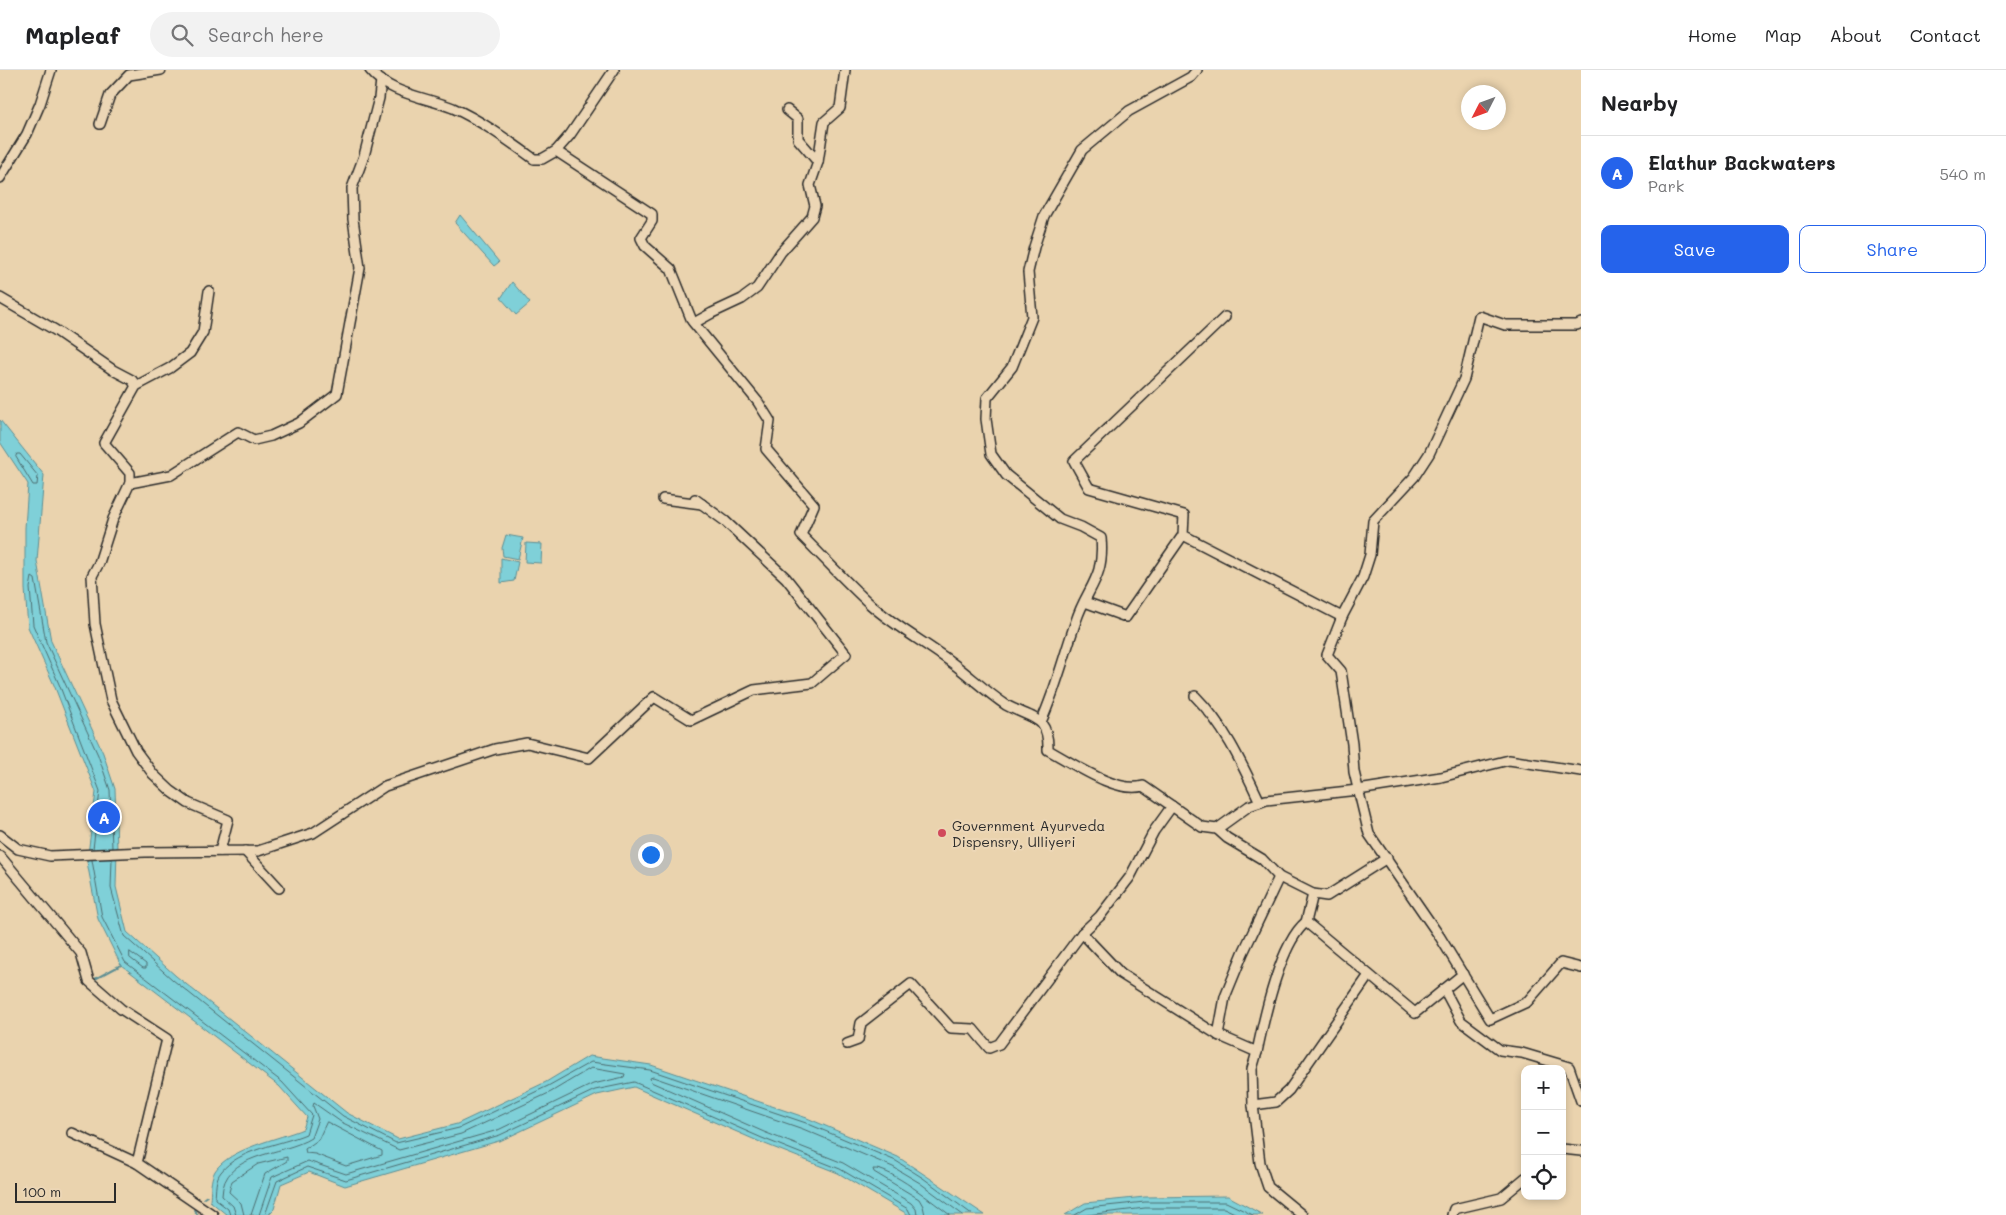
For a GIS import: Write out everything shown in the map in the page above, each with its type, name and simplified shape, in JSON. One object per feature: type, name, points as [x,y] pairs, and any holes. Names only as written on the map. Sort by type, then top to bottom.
[{"type":"street","points":[[0,178],[30,127],[51,70]]},
{"type":"street","points":[[100,124],[110,95],[129,75],[161,70]]},
{"type":"street","points":[[370,70],[381,80],[412,95],[452,108],[475,119],[534,159],[542,159],[556,151],[570,135],[614,70]]},
{"type":"street","points":[[694,324],[742,299],[757,288],[781,252],[812,217],[815,206],[810,185],[818,162],[824,122],[840,108],[845,70]]},
{"type":"street","points":[[1041,722],[1055,691],[1076,619],[1092,589],[1102,558],[1100,538],[1081,527],[1060,519],[1006,475],[991,454],[986,419],[987,398],[1012,366],[1032,317],[1028,272],[1034,247],[1044,216],[1082,150],[1099,134],[1130,111],[1191,77],[1197,70]]},
{"type":"street","points":[[130,482],[171,475],[238,432],[254,440],[271,436],[312,414],[337,394],[360,268],[353,219],[352,188],[364,156],[379,98],[381,80]]},
{"type":"street","points":[[787,110],[798,119],[798,139],[818,162]]},
{"type":"street","points":[[556,151],[652,214],[652,221],[641,238],[645,246],[672,269],[694,324],[758,402],[770,421],[766,448],[814,505],[801,535],[872,606],[954,664],[1007,705],[1041,722],[1048,734],[1048,750],[1115,785],[1134,788],[1144,786],[1202,827],[1217,829],[1227,838],[1262,859],[1279,878],[1313,894],[1327,896],[1387,858]]},
{"type":"street","points":[[209,291],[203,332],[190,353],[170,368],[136,386],[104,443],[130,473],[130,482],[112,520],[100,563],[92,576],[95,624],[111,700],[136,751],[153,774],[188,804],[228,820],[220,851]]},
{"type":"street","points":[[0,298],[55,330],[112,370],[132,380],[136,386]]},
{"type":"street","points":[[1581,323],[1549,327],[1505,326],[1479,316],[1464,379],[1429,454],[1414,477],[1373,521],[1370,555],[1363,577],[1342,617],[1327,655],[1341,671],[1358,790],[1366,811],[1369,834],[1387,858],[1463,974],[1490,1019],[1527,1002],[1561,962],[1581,968]]},
{"type":"street","points":[[1085,602],[1126,617],[1183,535],[1184,515],[1089,488],[1074,461],[1225,317]]},
{"type":"street","points":[[0,835],[18,849],[50,856],[145,852],[258,852],[313,833],[385,786],[495,749],[527,743],[589,758],[654,697],[691,720],[754,690],[812,683],[846,654],[786,578],[725,521],[699,501],[663,499]]},
{"type":"street","points":[[1183,535],[1342,617]]},
{"type":"street","points":[[1195,696],[1208,710],[1229,739],[1260,802]]},
{"type":"street","points":[[1217,829],[1249,806],[1260,802],[1358,790],[1441,777],[1509,760],[1581,771]]},
{"type":"street","points":[[847,1044],[858,1040],[861,1023],[911,984],[951,1028],[972,1029],[989,1048],[999,1044],[1082,933],[1100,916],[1130,878],[1154,831],[1172,806]]},
{"type":"street","points":[[244,851],[279,888]]},
{"type":"street","points":[[0,856],[80,953],[89,981],[121,1009],[167,1039],[137,1162]]},
{"type":"street","points":[[1218,1035],[1225,997],[1243,953],[1279,878]]},
{"type":"street","points":[[1302,1215],[1268,1187],[1260,1163],[1253,1105],[1252,1069],[1267,1005],[1277,976],[1296,930],[1306,922],[1313,894]]},
{"type":"street","points":[[1306,922],[1415,1013],[1463,974]]},
{"type":"street","points":[[1082,933],[1121,974],[1218,1035],[1257,1052]]},
{"type":"street","points":[[1253,1105],[1276,1102],[1289,1090],[1369,975]]},
{"type":"street","points":[[1444,989],[1461,1021],[1500,1050],[1522,1053],[1569,1066],[1581,1101]]},
{"type":"street","points":[[72,1132],[137,1162],[193,1199],[213,1215]]},
{"type":"street","points":[[1566,1149],[1581,1151]]},
{"type":"street","points":[[1452,1215],[1454,1209],[1501,1198],[1521,1181]]},
{"type":"water","points":[[460,215],[499,262],[494,266],[455,223]]},
{"type":"water","points":[[512,282],[530,303],[516,315],[501,298]]},
{"type":"water","points":[[0,420],[44,475],[37,561],[51,641],[103,753],[115,789],[116,887],[127,932],[176,976],[347,1113],[398,1139],[457,1124],[546,1082],[589,1056],[651,1065],[807,1118],[898,1157],[985,1215],[909,1215],[838,1173],[760,1142],[634,1087],[597,1095],[502,1140],[345,1186],[309,1172],[281,1184],[274,1209],[268,1215],[227,1215],[210,1201],[211,1182],[215,1171],[222,1163],[243,1150],[303,1129],[307,1117],[279,1086],[121,965],[98,919],[87,862],[96,792],[54,685],[28,627],[25,589],[25,528],[28,484],[0,442]]},
{"type":"water","points":[[506,535],[523,538],[518,559],[503,556],[502,548]]},
{"type":"water","points":[[526,543],[542,544],[541,563],[525,562]]},
{"type":"water","points":[[501,558],[518,562],[514,581],[501,583]]},
{"type":"water","points":[[1228,1196],[1263,1215],[1065,1215],[1085,1203],[1145,1197]]},
{"type":"waterway","points":[[95,979],[121,965]]},
{"type":"waterway","points":[[194,1210],[198,1215]]},
{"type":"place","name":"Elathur Backwaters","points":[[104,817]]},
{"type":"place","name":"Government Ayurveda Dispensry, Ulliyeri","points":[[942,833]]}]
